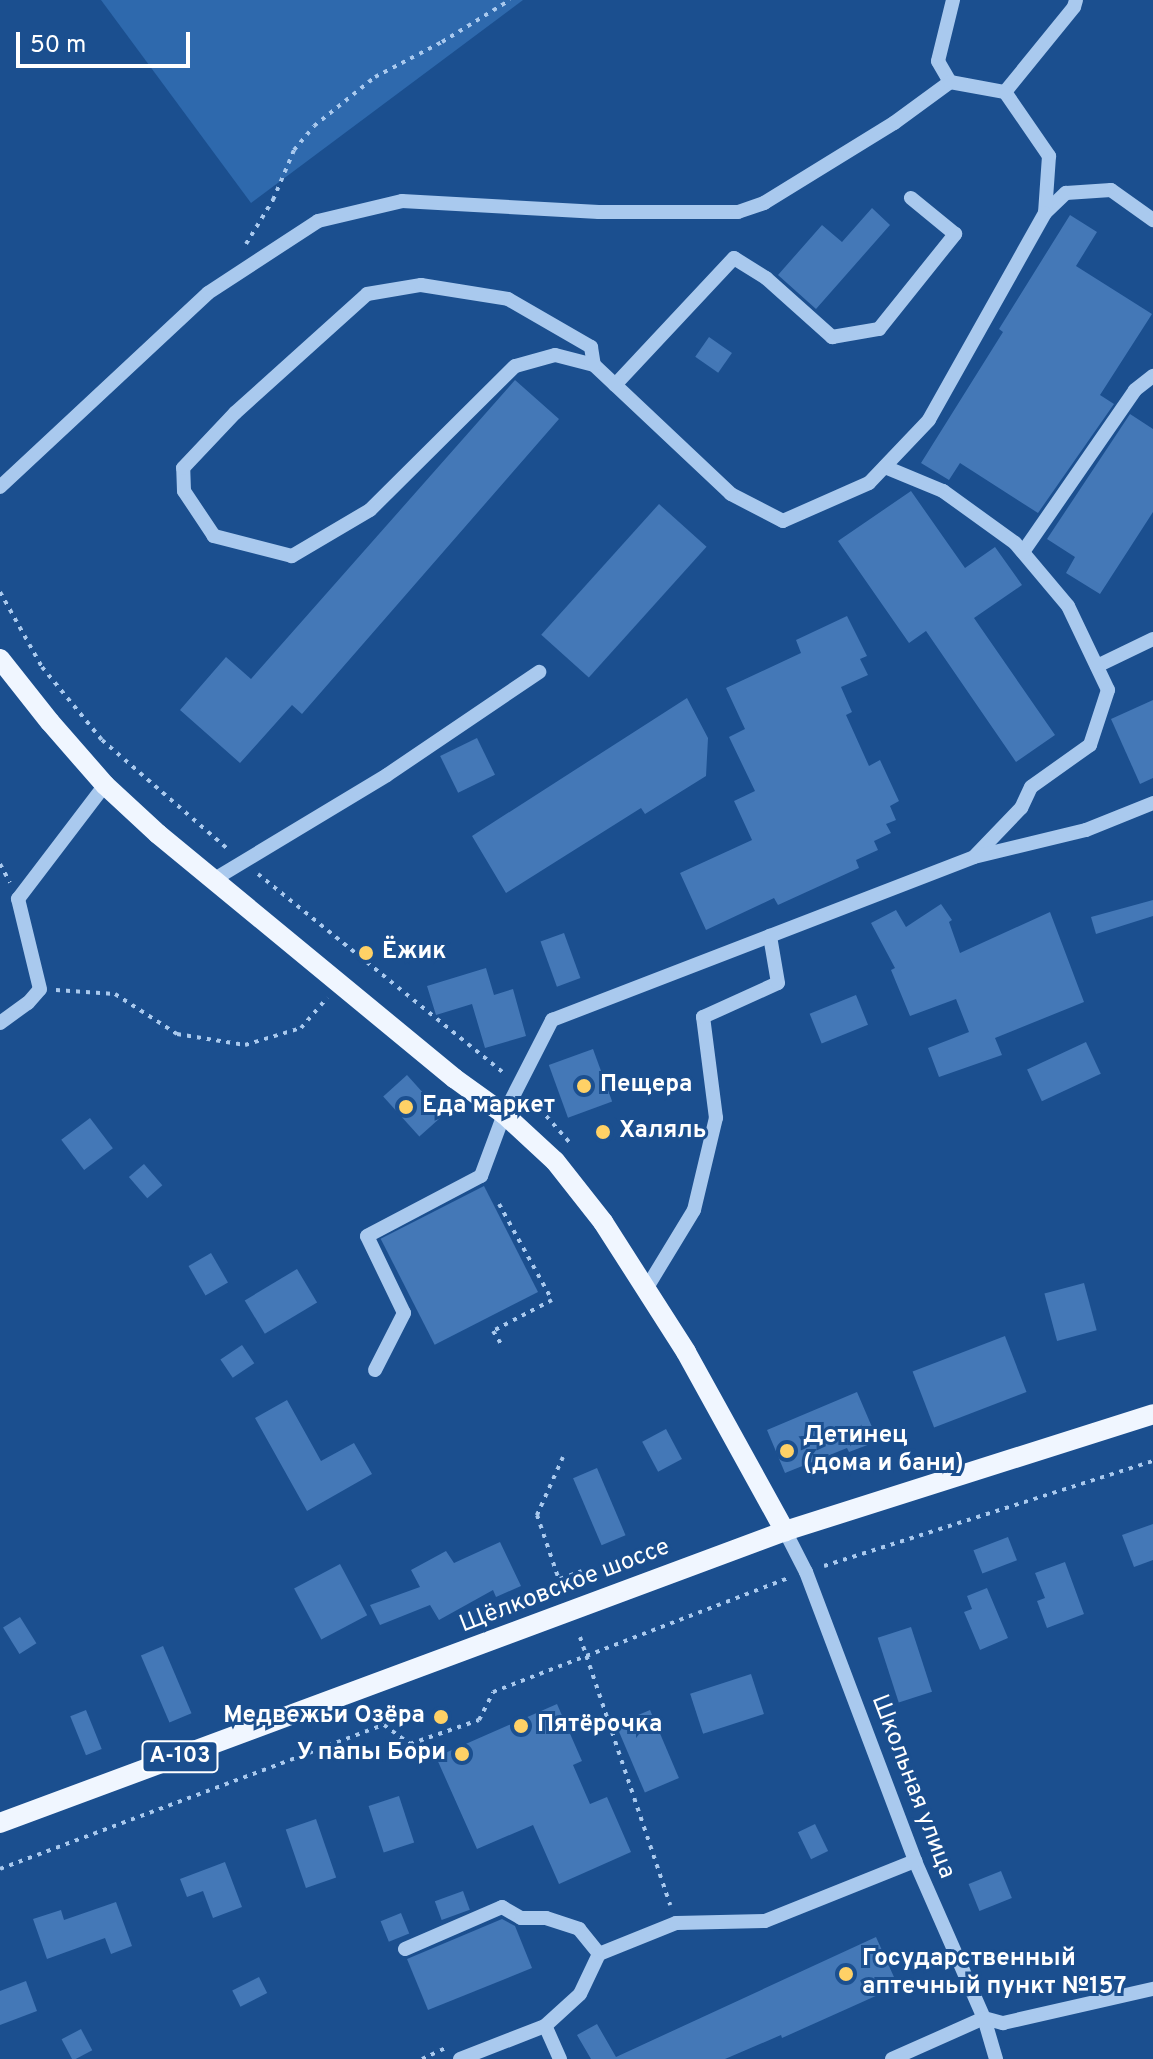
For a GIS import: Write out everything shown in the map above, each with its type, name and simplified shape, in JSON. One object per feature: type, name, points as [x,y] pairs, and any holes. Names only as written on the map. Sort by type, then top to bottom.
[{"type":"main road","points":[[0,659],[105,785],[213,880],[484,1102],[504,1114],[555,1161],[603,1222],[686,1352],[785,1531]]},
{"type":"main road","name":"Щёлковское шоссе","points":[[0,1823],[785,1531],[1153,1414]]},
{"type":"street","points":[[950,82],[938,61],[953,0]]},
{"type":"street","points":[[1005,92],[1074,7],[1076,0]]},
{"type":"street","points":[[0,487],[208,293],[318,221],[402,201],[599,212],[738,212],[764,203],[894,123],[950,82],[1005,92],[1049,156],[1045,213]]},
{"type":"street","points":[[594,365],[591,347],[508,299],[421,285],[367,294],[235,413],[183,468],[184,491],[214,536],[292,556],[370,510],[515,366],[555,355],[594,365],[731,494],[783,521],[869,483],[929,420],[1045,213],[1066,193],[1111,190],[1153,220]]},
{"type":"street","points":[[615,385],[734,258],[766,278],[832,337],[879,329],[955,234],[911,198]]},
{"type":"street","points":[[1023,552],[1135,390],[1153,376]]},
{"type":"street","points":[[885,467],[943,491],[1023,552],[1068,606],[1108,690],[1090,745],[1031,787],[1021,808],[974,857]]},
{"type":"street","points":[[1097,666],[1153,639]]},
{"type":"street","points":[[213,880],[387,775],[539,672]]},
{"type":"street","points":[[0,1023],[28,1003],[40,989],[18,899],[105,785]]},
{"type":"street","points":[[375,1370],[404,1313],[367,1236],[481,1176],[504,1114],[552,1020],[974,857],[1086,830],[1153,803]]},
{"type":"street","points":[[646,1289],[694,1210],[716,1118],[703,1017],[778,983],[770,936]]},
{"type":"street","name":"Школьная улица","points":[[785,1531],[806,1572],[915,1861],[984,2018],[996,2059]]},
{"type":"street","points":[[460,2059],[545,2026],[580,1994],[599,1954],[676,1923],[765,1921],[915,1861]]},
{"type":"street","points":[[405,1949],[502,1907],[521,1918],[546,1918],[579,1929],[599,1954]]},
{"type":"street","points":[[892,2059],[984,2018],[1003,2023],[1153,1989]]},
{"type":"street","points":[[545,2026],[560,2059]]},
{"type":"path","points":[[237,255],[267,211],[294,150],[314,126],[375,77],[442,42],[510,0]]},
{"type":"path","points":[[0,592],[42,667],[102,740],[243,862],[519,1085],[570,1143]]},
{"type":"path","points":[[40,989],[115,994],[177,1034],[245,1045],[301,1028],[339,984]]},
{"type":"path","points":[[499,1204],[552,1300],[493,1331],[501,1344]]},
{"type":"path","points":[[563,1457],[537,1515],[563,1594]]},
{"type":"path","points":[[0,1869],[384,1725],[410,1744],[479,1720],[493,1692],[585,1655],[806,1572],[1153,1461]]},
{"type":"path","points":[[560,1579],[582,1571]]},
{"type":"path","points":[[580,1637],[676,1923]]},
{"type":"shaded area","points":[[101,0],[523,0],[251,203]]},
{"type":"building","points":[[872,208],[890,225],[816,309],[778,275],[822,225],[842,242]]},
{"type":"building","points":[[1070,215],[1097,232],[1076,266],[1152,314],[1100,395],[1114,404],[1038,513],[960,463],[949,480],[921,463],[1003,332],[999,329]]},
{"type":"building","points":[[709,337],[732,353],[718,373],[695,357]]},
{"type":"building","points":[[515,380],[559,419],[302,714],[292,705],[240,763],[180,710],[226,657],[251,679]]},
{"type":"building","points":[[1130,414],[1153,429],[1153,512],[1100,594],[1066,573],[1075,557],[1047,539]]},
{"type":"building","points":[[911,491],[965,568],[995,547],[1022,585],[974,618],[1055,735],[1016,762],[926,631],[909,643],[838,541]]},
{"type":"building","points":[[659,504],[707,547],[589,678],[541,635]]},
{"type":"building","points":[[847,616],[867,656],[860,659],[868,675],[841,687],[852,712],[846,715],[869,766],[880,760],[899,801],[890,806],[896,820],[886,824],[891,833],[874,841],[878,850],[856,860],[859,868],[778,905],[774,898],[706,930],[680,873],[752,840],[734,801],[755,791],[729,737],[745,729],[726,688],[801,653],[796,640]]},
{"type":"building","points":[[687,698],[708,738],[706,776],[645,814],[641,808],[506,893],[472,836]]},
{"type":"building","points":[[1153,700],[1153,778],[1140,784],[1111,719]]},
{"type":"building","points":[[477,738],[495,775],[458,793],[440,756]]},
{"type":"building","points":[[1153,900],[1153,916],[1096,934],[1091,917]]},
{"type":"building","points":[[941,904],[952,920],[949,922],[960,953],[1050,912],[1084,1002],[995,1038],[1002,1055],[939,1077],[928,1048],[969,1032],[956,999],[910,1016],[891,970],[895,968],[871,923],[896,910],[906,927]]},
{"type":"building","points":[[564,933],[580,978],[557,987],[541,942]]},
{"type":"building","points":[[486,968],[494,995],[513,989],[526,1036],[485,1048],[472,1004],[436,1015],[427,986]]},
{"type":"building","points":[[856,995],[868,1025],[822,1043],[810,1014]]},
{"type":"building","points":[[1086,1042],[1101,1074],[1042,1101],[1027,1069]]},
{"type":"building","points":[[593,1049],[612,1102],[568,1118],[549,1065]]},
{"type":"building","points":[[407,1075],[443,1115],[419,1137],[383,1096]]},
{"type":"building","points":[[90,1118],[113,1148],[84,1170],[61,1140]]},
{"type":"building","points":[[144,1164],[162,1185],[147,1198],[129,1177]]},
{"type":"building","points":[[484,1186],[538,1292],[435,1345],[381,1239]]},
{"type":"building","points":[[211,1253],[228,1282],[205,1295],[188,1266]]},
{"type":"building","points":[[297,1269],[317,1302],[265,1334],[245,1300]]},
{"type":"building","points":[[1084,1283],[1097,1330],[1057,1341],[1044,1294]]},
{"type":"building","points":[[1005,1336],[1027,1392],[934,1427],[913,1371]]},
{"type":"building","points":[[242,1345],[254,1363],[233,1378],[220,1360]]},
{"type":"building","points":[[857,1392],[878,1441],[849,1452],[847,1448],[785,1473],[767,1430]]},
{"type":"building","points":[[287,1400],[321,1461],[354,1443],[372,1474],[307,1511],[255,1418]]},
{"type":"building","points":[[666,1429],[682,1459],[658,1472],[642,1442]]},
{"type":"building","points":[[597,1468],[626,1535],[602,1545],[573,1478]]},
{"type":"building","points":[[1153,1524],[1153,1560],[1134,1567],[1122,1535]]},
{"type":"building","points":[[1008,1537],[1017,1560],[982,1574],[973,1550]]},
{"type":"building","points":[[500,1542],[521,1586],[496,1597],[493,1590],[439,1620],[430,1605],[380,1625],[370,1605],[420,1587],[411,1570],[446,1551],[454,1563]]},
{"type":"building","points":[[1065,1562],[1084,1614],[1047,1628],[1037,1601],[1045,1598],[1035,1573]]},
{"type":"building","points":[[340,1564],[367,1615],[321,1640],[294,1588]]},
{"type":"building","points":[[987,1588],[1008,1638],[980,1650],[964,1612],[972,1609],[967,1596]]},
{"type":"building","points":[[20,1617],[36,1643],[19,1654],[3,1628]]},
{"type":"building","points":[[911,1627],[932,1692],[899,1702],[878,1638]]},
{"type":"building","points":[[163,1646],[192,1713],[169,1723],[141,1655]]},
{"type":"building","points":[[751,1674],[764,1714],[703,1734],[690,1694]]},
{"type":"building","points":[[557,1704],[582,1761],[573,1765],[590,1804],[607,1797],[631,1852],[559,1884],[533,1825],[477,1849],[436,1757]]},
{"type":"building","points":[[86,1710],[102,1749],[86,1755],[70,1716]]},
{"type":"building","points":[[650,1710],[679,1778],[645,1793],[616,1724]]},
{"type":"building","points":[[399,1796],[414,1843],[384,1852],[369,1806]]},
{"type":"building","points":[[316,1819],[336,1878],[306,1888],[286,1829]]},
{"type":"building","points":[[815,1824],[828,1851],[811,1859],[798,1832]]},
{"type":"building","points":[[225,1862],[242,1907],[213,1918],[203,1891],[187,1897],[180,1879]]},
{"type":"building","points":[[1001,1871],[1012,1898],[979,1911],[969,1884]]},
{"type":"building","points":[[463,1891],[470,1910],[442,1920],[435,1901]]},
{"type":"building","points":[[116,1902],[132,1946],[111,1954],[105,1938],[47,1959],[33,1919],[61,1910],[64,1920]]},
{"type":"building","points":[[401,1913],[409,1933],[389,1942],[381,1921]]},
{"type":"building","points":[[502,1919],[515,1926],[532,1968],[428,2010],[407,1959]]},
{"type":"building","points":[[876,1937],[898,1986],[782,2038],[781,2035],[725,2059],[591,2059],[577,2035],[597,2024],[616,2057]]},
{"type":"building","points":[[259,1977],[267,1993],[240,2007],[232,1991]]},
{"type":"building","points":[[26,1981],[37,2011],[0,2025],[0,1991]]},
{"type":"building","points":[[81,2029],[92,2050],[72,2059],[62,2039]]},
{"type":"place","name":"Ёжик","points":[[366,953]]},
{"type":"place","name":"Пещера","points":[[584,1086]]},
{"type":"place","name":"Еда маркет","points":[[406,1107]]},
{"type":"place","name":"Халяль","points":[[603,1132]]},
{"type":"place","name":"Детинец (дома и бани)","points":[[787,1451]]},
{"type":"place","name":"Медвежьи Озёра","points":[[441,1717]]},
{"type":"place","name":"Пятёрочка","points":[[521,1726]]},
{"type":"place","name":"У папы Бори","points":[[462,1754]]},
{"type":"place","name":"Государственный аптечный пункт №157","points":[[846,1974]]}]
